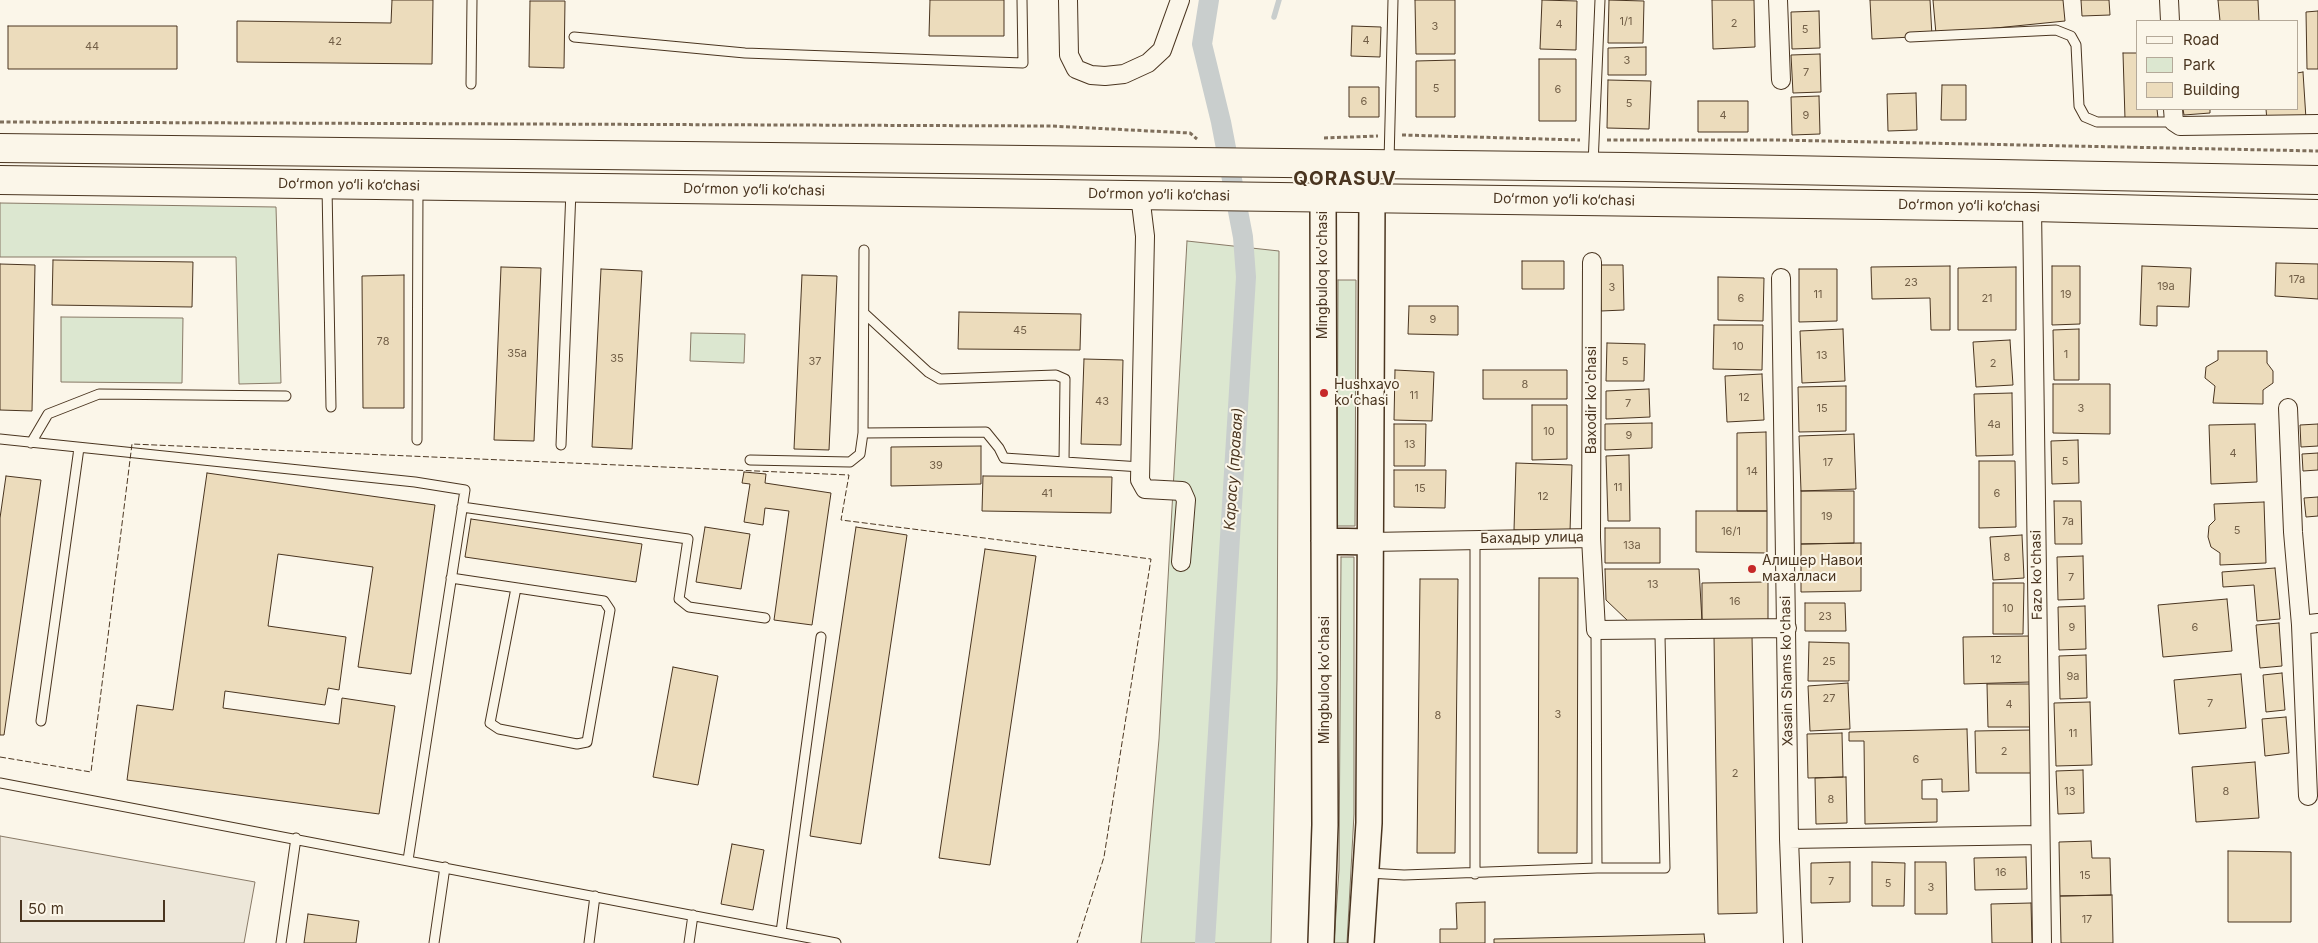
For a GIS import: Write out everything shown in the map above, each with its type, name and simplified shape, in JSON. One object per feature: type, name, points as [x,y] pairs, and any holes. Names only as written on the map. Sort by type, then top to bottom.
[{"type":"main road","points":[[0,148],[1202,152],[1253,162],[1348,164],[1389,164],[1593,153],[2318,180]]},
{"type":"main road","points":[[1348,164],[1372,198],[1367,873],[1361,943]]},
{"type":"main road","name":"Mingbuloq ko'chasi","points":[[1321,943],[1325,835],[1323,197],[1348,164]]},
{"type":"main road","name":"Do‘rmon yo‘li ko‘chasi","points":[[0,180],[2032,206],[2318,214]]},
{"type":"main road","points":[[1324,541],[1370,542]]},
{"type":"street","points":[[1068,0],[1069,54],[1076,69],[1091,75],[1105,76],[1124,74],[1148,64],[1162,50],[1180,0]]},
{"type":"street","points":[[1778,0],[1781,80]]},
{"type":"street","points":[[2169,0],[2170,20]]},
{"type":"street","points":[[2174,115],[2180,126],[2318,124]]},
{"type":"street","points":[[1140,195],[1145,236],[1140,480],[1145,489],[1182,491],[1186,500],[1181,562]]},
{"type":"street","name":"Fazo ko'chasi","points":[[2032,206],[2042,943]]},
{"type":"street","name":"Baxodir ko'chasi","points":[[1592,262],[1592,538]]},
{"type":"street","name":"Xasain Shams ko'chasi","points":[[1781,278],[1789,839],[1793,943]]},
{"type":"street","points":[[2288,408],[2293,532],[2310,624],[2308,796]]},
{"type":"street","name":"Бахадыр улица","points":[[1370,542],[1592,538],[1596,630]]},
{"type":"street","points":[[1596,630],[1787,628]]},
{"type":"street","points":[[1789,839],[2040,835]]},
{"type":"lane","points":[[471,84],[472,0]]},
{"type":"lane","points":[[574,37],[745,53],[1023,63],[1022,0]]},
{"type":"lane","points":[[1389,164],[1393,0]]},
{"type":"lane","points":[[1593,153],[1600,0]]},
{"type":"lane","points":[[1910,37],[2056,30],[2071,36],[2076,44],[2079,106],[2085,117],[2098,122],[2174,115]]},
{"type":"lane","points":[[327,184],[330,407]]},
{"type":"lane","points":[[417,440],[418,186]]},
{"type":"lane","points":[[561,445],[571,188]]},
{"type":"lane","points":[[750,460],[850,462],[860,454],[863,433],[864,250]]},
{"type":"lane","points":[[864,314],[928,372],[940,379],[1056,375],[1066,380],[1064,462]]},
{"type":"lane","points":[[32,443],[48,414],[99,394],[286,396]]},
{"type":"lane","points":[[863,433],[986,432],[1000,448],[1004,458],[1140,467]]},
{"type":"lane","points":[[0,439],[415,482],[464,490],[408,860]]},
{"type":"lane","points":[[41,722],[79,448]]},
{"type":"lane","points":[[462,507],[688,539],[679,599],[689,607],[765,618]]},
{"type":"lane","points":[[1475,539],[1475,874]]},
{"type":"lane","points":[[451,578],[604,600],[610,610],[587,742],[577,744],[499,729],[490,723],[516,588]]},
{"type":"lane","points":[[1596,630],[1597,868]]},
{"type":"lane","points":[[1367,873],[1404,875],[1475,874],[1597,868],[1665,868],[1660,636]]},
{"type":"lane","points":[[781,932],[821,637]]},
{"type":"lane","points":[[0,783],[296,838],[836,943]]},
{"type":"lane","points":[[281,943],[296,838]]},
{"type":"lane","points":[[434,943],[445,867]]},
{"type":"lane","points":[[589,943],[595,896]]},
{"type":"lane","points":[[689,943],[693,915]]},
{"type":"path","points":[[0,122],[1051,126],[1190,133],[1202,152]]},
{"type":"path","points":[[1322,138],[1390,135],[1593,153],[1776,140],[2318,151]]},
{"type":"green space","points":[[0,203],[276,207],[281,383],[239,384],[236,257],[0,257]]},
{"type":"green space","points":[[1187,241],[1279,251],[1277,679],[1271,943],[1141,943],[1159,739]]},
{"type":"green space","points":[[1338,280],[1356,280],[1355,526],[1337,526]]},
{"type":"green space","points":[[61,317],[183,318],[182,383],[61,382]]},
{"type":"green space","points":[[691,333],[745,334],[744,363],[690,361]]},
{"type":"green space","points":[[1341,557],[1354,557],[1354,814],[1347,943],[1334,943],[1339,870]]},
{"type":"shaded area","points":[[0,836],[255,882],[244,943],[0,943]]},
{"type":"building","points":[[392,0],[433,0],[432,64],[237,62],[237,21],[391,23]]},
{"type":"building","points":[[930,0],[1004,0],[1004,36],[929,36]]},
{"type":"building","points":[[1415,0],[1455,0],[1455,54],[1416,54]]},
{"type":"building","points":[[1542,0],[1577,1],[1576,50],[1540,49]]},
{"type":"building","points":[[1609,0],[1644,1],[1643,43],[1608,43]]},
{"type":"building","points":[[1712,0],[1754,0],[1755,47],[1713,49]]},
{"type":"building","points":[[1870,0],[1930,0],[1932,36],[1872,39]]},
{"type":"building","points":[[1933,0],[2063,0],[2065,21],[1936,34]]},
{"type":"building","points":[[2081,0],[2109,0],[2110,15],[2082,16]]},
{"type":"building","points":[[2218,0],[2258,0],[2259,20],[2220,20]]},
{"type":"building","points":[[530,1],[565,1],[564,68],[529,67]]},
{"type":"building","points":[[1819,11],[1820,48],[1792,49],[1791,12]]},
{"type":"building","points":[[2318,11],[2318,69],[2307,69],[2306,12]]},
{"type":"building","points":[[8,26],[177,26],[177,69],[8,69]]},
{"type":"building","points":[[1352,26],[1381,27],[1380,57],[1351,56]]},
{"type":"building","points":[[1646,47],[1646,75],[1608,75],[1608,48]]},
{"type":"building","points":[[2123,53],[2136,53],[2136,110],[2157,110],[2158,118],[2125,119]]},
{"type":"building","points":[[1820,54],[1821,92],[1793,93],[1791,55]]},
{"type":"building","points":[[1539,59],[1576,59],[1576,121],[1539,121]]},
{"type":"building","points":[[1455,60],[1455,117],[1416,117],[1416,61]]},
{"type":"building","points":[[2303,72],[2306,119],[2267,121],[2266,110],[2298,110],[2298,73]]},
{"type":"building","points":[[1608,80],[1651,81],[1649,129],[1607,128]]},
{"type":"building","points":[[1942,85],[1966,85],[1966,120],[1941,120]]},
{"type":"building","points":[[1349,87],[1379,87],[1379,117],[1349,117]]},
{"type":"building","points":[[1916,93],[1917,130],[1888,131],[1887,94]]},
{"type":"building","points":[[1819,96],[1820,134],[1792,135],[1791,97]]},
{"type":"building","points":[[1698,101],[1748,101],[1748,132],[1698,132]]},
{"type":"building","points":[[2183,110],[2210,110],[2210,113],[2184,115]]},
{"type":"building","points":[[53,260],[193,262],[192,307],[52,305]]},
{"type":"building","points":[[1522,261],[1564,261],[1564,289],[1522,289]]},
{"type":"building","points":[[2276,263],[2318,264],[2318,299],[2275,296]]},
{"type":"building","points":[[0,264],[35,265],[32,411],[0,410]]},
{"type":"building","points":[[1600,265],[1623,265],[1624,310],[1601,311]]},
{"type":"building","points":[[1950,266],[1950,330],[1931,330],[1930,298],[1872,299],[1871,267]]},
{"type":"building","points":[[2052,266],[2080,266],[2080,324],[2052,325]]},
{"type":"building","points":[[2142,266],[2191,268],[2189,307],[2157,306],[2157,326],[2140,325]]},
{"type":"building","points":[[501,267],[541,268],[534,441],[494,440]]},
{"type":"building","points":[[2016,267],[2016,330],[1958,330],[1958,268]]},
{"type":"building","points":[[601,269],[642,271],[632,449],[592,447]]},
{"type":"building","points":[[1799,269],[1837,269],[1837,321],[1799,322]]},
{"type":"building","points":[[404,275],[404,408],[363,408],[362,276]]},
{"type":"building","points":[[802,275],[837,276],[829,450],[794,449]]},
{"type":"building","points":[[1718,277],[1764,278],[1763,321],[1718,320]]},
{"type":"building","points":[[1409,306],[1458,306],[1458,335],[1408,334]]},
{"type":"building","points":[[959,312],[1081,314],[1080,350],[958,349]]},
{"type":"building","points":[[1714,325],[1763,325],[1762,370],[1713,369]]},
{"type":"building","points":[[1843,329],[1845,381],[1802,383],[1800,331]]},
{"type":"building","points":[[2079,329],[2079,380],[2054,380],[2053,330]]},
{"type":"building","points":[[2010,340],[2013,385],[1976,387],[1973,342]]},
{"type":"building","points":[[1607,343],[1645,344],[1644,381],[1606,381]]},
{"type":"building","points":[[2218,351],[2267,351],[2267,363],[2273,371],[2273,383],[2263,390],[2263,404],[2213,403],[2215,386],[2205,378],[2206,367],[2218,360]]},
{"type":"building","points":[[1084,359],[1123,360],[1121,445],[1081,444]]},
{"type":"building","points":[[1395,370],[1434,372],[1432,421],[1394,420]]},
{"type":"building","points":[[1483,370],[1567,370],[1567,399],[1483,399]]},
{"type":"building","points":[[1762,374],[1764,420],[1727,422],[1725,376]]},
{"type":"building","points":[[2053,384],[2110,384],[2110,434],[2053,433]]},
{"type":"building","points":[[1846,386],[1846,431],[1799,432],[1798,387]]},
{"type":"building","points":[[1649,389],[1650,417],[1606,419],[1606,391]]},
{"type":"building","points":[[2012,393],[2013,455],[1976,456],[1974,394]]},
{"type":"building","points":[[1532,405],[1567,405],[1567,459],[1532,460]]},
{"type":"building","points":[[1652,423],[1652,448],[1605,450],[1605,424]]},
{"type":"building","points":[[1394,424],[1426,424],[1425,466],[1394,466]]},
{"type":"building","points":[[2255,424],[2257,482],[2211,484],[2209,425]]},
{"type":"building","points":[[2318,424],[2318,446],[2301,447],[2300,425]]},
{"type":"building","points":[[1766,432],[1767,511],[1737,511],[1737,433]]},
{"type":"building","points":[[1854,434],[1856,489],[1801,491],[1799,436]]},
{"type":"building","points":[[2078,440],[2079,483],[2052,484],[2051,441]]},
{"type":"building","points":[[981,446],[981,484],[891,486],[891,447]]},
{"type":"building","points":[[2318,453],[2318,470],[2303,471],[2302,454]]},
{"type":"building","points":[[1629,455],[1630,521],[1608,521],[1606,456]]},
{"type":"building","points":[[1979,461],[2015,461],[2016,527],[1979,528]]},
{"type":"building","points":[[1516,463],[1572,465],[1570,532],[1514,530]]},
{"type":"building","points":[[1394,470],[1446,470],[1445,508],[1394,507]]},
{"type":"building","points":[[744,472],[766,474],[765,483],[831,493],[812,625],[774,620],[789,511],[765,508],[763,525],[744,522],[750,484],[742,483]]},
{"type":"building","points":[[207,473],[435,505],[411,674],[358,667],[373,567],[278,554],[268,626],[346,637],[339,690],[328,688],[325,705],[225,691],[223,708],[339,724],[342,698],[395,706],[379,814],[127,780],[137,705],[173,710]]},
{"type":"building","points":[[6,476],[41,480],[4,735],[0,735],[0,518]]},
{"type":"building","points":[[983,476],[1112,477],[1111,513],[982,511]]},
{"type":"building","points":[[1801,491],[1854,491],[1854,543],[1801,544]]},
{"type":"building","points":[[2318,497],[2318,516],[2306,517],[2304,498]]},
{"type":"building","points":[[2054,501],[2081,501],[2082,544],[2055,544]]},
{"type":"building","points":[[2264,502],[2266,563],[2220,565],[2220,553],[2211,547],[2208,537],[2209,526],[2215,520],[2214,504]]},
{"type":"building","points":[[1696,511],[1767,511],[1767,553],[1696,552]]},
{"type":"building","points":[[471,519],[642,544],[636,582],[465,557]]},
{"type":"building","points":[[705,527],[750,534],[741,589],[696,582]]},
{"type":"building","points":[[856,527],[907,535],[861,844],[810,836]]},
{"type":"building","points":[[1605,528],[1660,528],[1660,563],[1605,563]]},
{"type":"building","points":[[2022,535],[2024,578],[1993,580],[1990,537]]},
{"type":"building","points":[[1861,543],[1861,591],[1801,592],[1801,544]]},
{"type":"building","points":[[985,549],[1036,556],[990,865],[939,858]]},
{"type":"building","points":[[2083,556],[2084,599],[2058,600],[2057,557]]},
{"type":"building","points":[[2275,568],[2280,619],[2257,621],[2254,585],[2223,587],[2222,572]]},
{"type":"building","points":[[1605,569],[1699,569],[1702,621],[1628,621],[1606,600]]},
{"type":"building","points":[[1539,578],[1578,578],[1577,853],[1538,853]]},
{"type":"building","points":[[1420,579],[1458,579],[1455,853],[1417,853]]},
{"type":"building","points":[[1768,582],[1768,621],[1702,621],[1702,583]]},
{"type":"building","points":[[1993,583],[2024,583],[2023,634],[1993,634]]},
{"type":"building","points":[[2227,599],[2232,651],[2163,657],[2158,605]]},
{"type":"building","points":[[1805,603],[1845,603],[1846,631],[1805,631]]},
{"type":"building","points":[[2085,606],[2086,649],[2059,650],[2058,607]]},
{"type":"building","points":[[2279,623],[2282,666],[2260,668],[2256,625]]},
{"type":"building","points":[[1752,635],[1757,913],[1718,914],[1714,636]]},
{"type":"building","points":[[2029,636],[2030,682],[1964,684],[1963,637]]},
{"type":"building","points":[[1809,642],[1849,643],[1849,681],[1808,681]]},
{"type":"building","points":[[2086,655],[2087,698],[2060,699],[2059,656]]},
{"type":"building","points":[[673,667],[718,676],[698,785],[653,777]]},
{"type":"building","points":[[2282,673],[2285,710],[2266,712],[2263,675]]},
{"type":"building","points":[[2241,674],[2246,728],[2179,734],[2174,680]]},
{"type":"building","points":[[1848,683],[1850,729],[1810,731],[1808,686]]},
{"type":"building","points":[[1987,684],[2030,684],[2031,727],[1988,727]]},
{"type":"building","points":[[2090,702],[2092,765],[2056,766],[2054,703]]},
{"type":"building","points":[[2286,717],[2289,753],[2265,756],[2262,719]]},
{"type":"building","points":[[1967,729],[1969,791],[1942,792],[1942,779],[1922,780],[1922,799],[1937,799],[1937,822],[1865,824],[1864,741],[1849,741],[1849,732]]},
{"type":"building","points":[[2032,730],[2032,773],[1976,773],[1975,731]]},
{"type":"building","points":[[1842,733],[1843,777],[1808,778],[1807,734]]},
{"type":"building","points":[[2255,762],[2259,818],[2196,822],[2192,767]]},
{"type":"building","points":[[2083,770],[2084,813],[2058,814],[2056,771]]},
{"type":"building","points":[[1846,777],[1847,823],[1816,824],[1815,778]]},
{"type":"building","points":[[2091,841],[2092,858],[2110,858],[2111,895],[2060,896],[2059,842]]},
{"type":"building","points":[[732,844],[764,850],[753,910],[721,904]]},
{"type":"building","points":[[2228,851],[2291,852],[2291,922],[2228,922]]},
{"type":"building","points":[[2026,857],[2027,889],[1975,890],[1974,858]]},
{"type":"building","points":[[1850,862],[1850,902],[1811,903],[1811,863]]},
{"type":"building","points":[[1872,862],[1905,863],[1904,906],[1872,906]]},
{"type":"building","points":[[1915,862],[1946,862],[1947,914],[1915,914]]},
{"type":"building","points":[[2112,895],[2113,943],[2061,943],[2060,896]]},
{"type":"building","points":[[1485,902],[1485,943],[1440,943],[1440,929],[1457,929],[1456,903]]},
{"type":"building","points":[[2031,903],[2032,943],[1992,943],[1991,904]]},
{"type":"building","points":[[308,914],[359,921],[356,943],[304,943]]},
{"type":"building","points":[[1704,934],[1705,943],[1494,943],[1494,939]]},
{"type":"waterway","name":"Карасу (правая)","points":[[1205,943],[1246,277],[1243,237],[1221,122],[1202,44],[1209,0]]},
{"type":"waterway","points":[[1274,17],[1279,0]]},
{"type":"fence","points":[[0,757],[91,772],[132,444],[849,475],[841,520],[1151,559],[1104,857],[1077,943]]},
{"type":"place","name":"Hushxavo koʻchasi","points":[[1324,393]]},
{"type":"place","name":"Алишер Навои махалласи","points":[[1752,569]]},
{"type":"district","name":"QORASUV","points":[[1345,179]]}]
